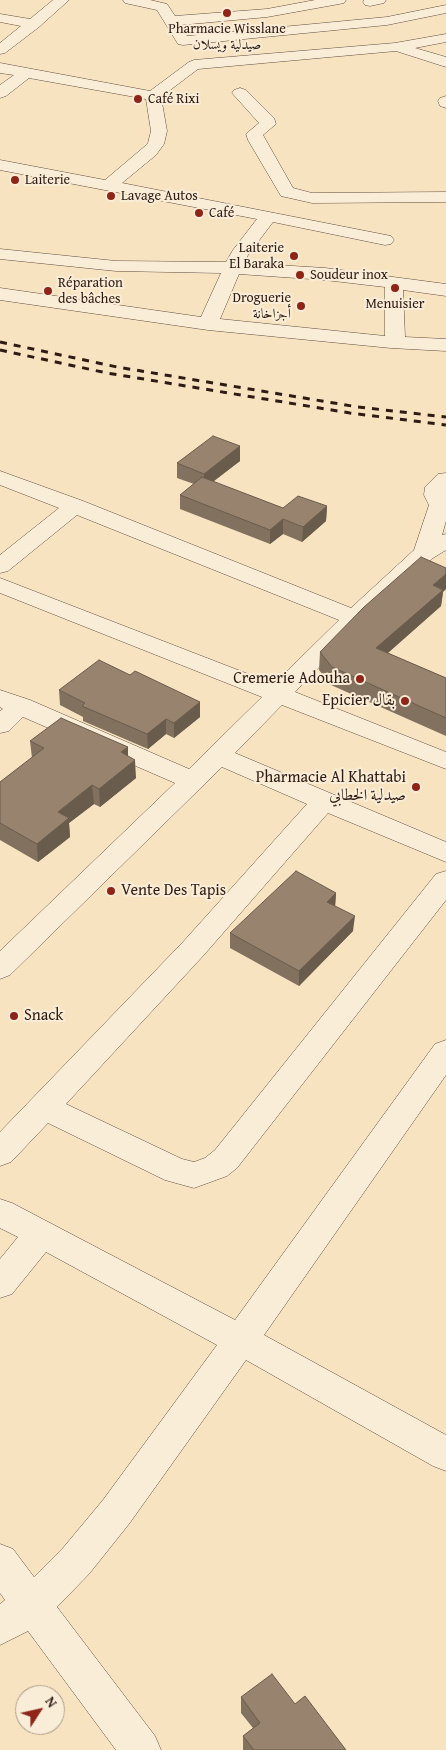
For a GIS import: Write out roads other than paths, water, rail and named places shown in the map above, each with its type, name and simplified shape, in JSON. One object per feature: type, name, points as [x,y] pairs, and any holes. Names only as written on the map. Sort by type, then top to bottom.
[{"type":"street","points":[[0,50],[6,40],[34,24],[62,0]]},
{"type":"street","points":[[130,0],[162,7],[180,4]]},
{"type":"street","points":[[171,21],[267,13],[339,0]]},
{"type":"street","points":[[372,1],[387,21],[411,46]]},
{"type":"street","points":[[162,7],[183,41],[194,65]]},
{"type":"street","points":[[183,41],[387,21],[446,9]]},
{"type":"street","points":[[0,18],[34,24]]},
{"type":"street","points":[[0,68],[153,96],[194,65],[411,46],[446,38]]},
{"type":"street","points":[[395,47],[446,62]]},
{"type":"street","points":[[0,92],[26,73]]},
{"type":"street","points":[[240,94],[266,118],[268,124],[254,134],[287,192],[312,198],[446,197]]},
{"type":"street","points":[[109,185],[156,144],[159,131],[153,96]]},
{"type":"street","points":[[0,165],[385,240]]},
{"type":"street","points":[[208,324],[232,268],[246,243],[269,216]]},
{"type":"street","points":[[0,254],[31,259],[116,266],[232,268],[325,274],[446,290]]},
{"type":"street","points":[[31,259],[9,286],[208,324],[446,345]]},
{"type":"street","points":[[394,282],[395,342]]},
{"type":"street","points":[[0,477],[354,618]]},
{"type":"street","points":[[0,968],[219,756],[354,618],[436,547],[443,507],[435,497],[435,492],[438,485],[446,479]]},
{"type":"street","points":[[0,566],[75,506]]},
{"type":"street","points":[[0,585],[446,761]]},
{"type":"street","points":[[0,725],[11,702],[193,781]]},
{"type":"street","points":[[219,756],[446,853]]},
{"type":"street","points":[[0,1153],[193,949],[324,801]]},
{"type":"street","points":[[44,1107],[176,1171],[194,1175],[216,1167],[226,1159],[446,881]]},
{"type":"street","points":[[0,1626],[33,1605],[76,1561],[116,1512],[446,1052]]},
{"type":"street","points":[[0,1212],[241,1340],[446,1454]]},
{"type":"street","points":[[0,1284],[40,1234]]},
{"type":"street","points":[[0,1562],[141,1750]]},
{"type":"railway","points":[[0,342],[117,367],[358,407],[446,417]]},
{"type":"railway","points":[[0,350],[107,373],[350,413],[446,425]]},
{"type":"place","name":"Pharmacie Wisslane صيدلية ويسلان","points":[[227,13]]},
{"type":"place","name":"Café Rixi","points":[[138,99]]},
{"type":"place","name":"Laiterie","points":[[15,180]]},
{"type":"place","name":"Lavage Autos","points":[[111,196]]},
{"type":"place","name":"Café","points":[[199,213]]},
{"type":"place","name":"Laiterie El Baraka","points":[[294,256]]},
{"type":"place","name":"Soudeur inox","points":[[300,275]]},
{"type":"place","name":"Menuisier","points":[[395,288]]},
{"type":"place","name":"Réparation des bâches","points":[[48,291]]},
{"type":"place","name":"Droguerie أجزاخانة","points":[[301,306]]},
{"type":"place","name":"Cremerie Adouha","points":[[360,679]]},
{"type":"place","name":"Epicier بقال","points":[[405,701]]},
{"type":"place","name":"Pharmacie Al Khattabi صيدلية الخطابي","points":[[416,787]]},
{"type":"place","name":"Vente Des Tapis","points":[[111,891]]},
{"type":"place","name":"Snack","points":[[14,1016]]}]
